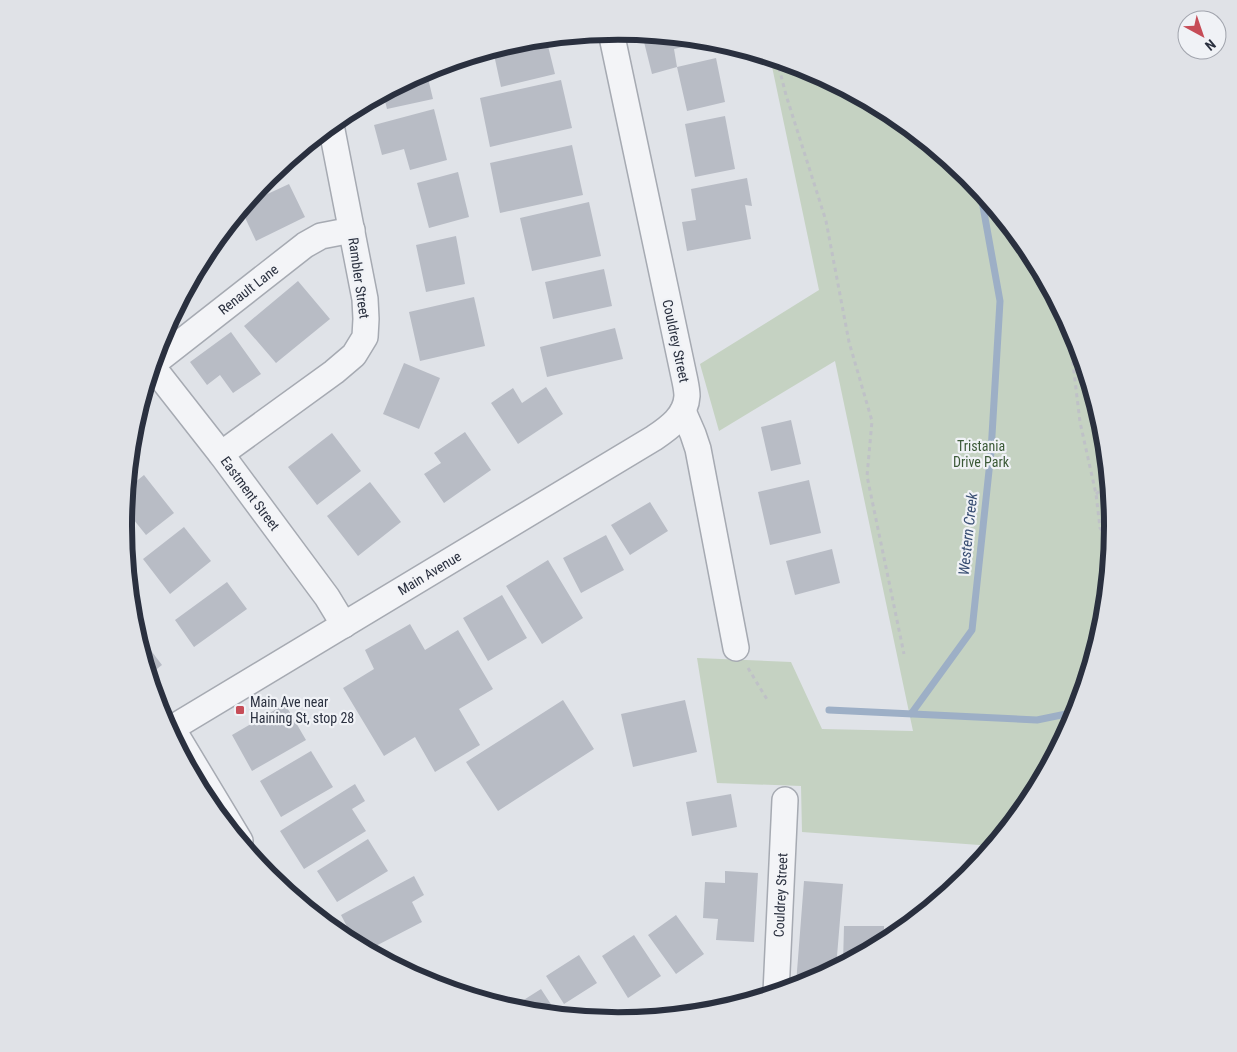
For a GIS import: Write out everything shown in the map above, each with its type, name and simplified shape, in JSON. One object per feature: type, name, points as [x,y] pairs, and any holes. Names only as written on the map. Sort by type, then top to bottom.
[{"type":"street","name":"Couldrey Street","points":[[613,40],[685,381],[687,397],[683,411],[698,449],[736,648]]},
{"type":"street","name":"Rambler Street","points":[[221,454],[334,372],[354,355],[365,337],[365,299],[333,133]]},
{"type":"street","name":"Renault Lane","points":[[163,357],[305,245],[321,236],[352,230]]},
{"type":"street","name":"Eastment Street","points":[[158,371],[327,597],[344,625]]},
{"type":"street","name":"Main Avenue","points":[[176,726],[654,438],[674,424],[683,411]]},
{"type":"street","name":"Couldrey Street","points":[[776,985],[785,800]]},
{"type":"path","points":[[779,67],[826,221],[849,342],[872,421],[867,476],[904,654]]},
{"type":"path","points":[[1071,349],[1080,422],[1096,494],[1100,528],[1104,533]]},
{"type":"path","points":[[1096,494],[1103,489]]},
{"type":"path","points":[[736,648],[768,701]]},
{"type":"green space","name":"Tristania Drive Park","points":[[772,65],[804,77],[862,105],[914,140],[962,182],[1004,230],[1023,256],[1039,283],[1068,340],[1088,400],[1100,463],[1104,526],[1100,589],[1088,652],[1068,712],[1054,741],[1023,796],[985,845],[802,832],[801,786],[717,783],[697,658],[791,662],[822,729],[913,731],[835,361],[719,431],[700,364],[819,290]]},
{"type":"building","points":[[644,41],[690,45],[674,49],[677,67],[652,74]]},
{"type":"building","points":[[548,45],[555,74],[501,87],[494,57]]},
{"type":"building","points":[[716,58],[725,102],[687,111],[677,67]]},
{"type":"building","points":[[428,79],[433,99],[387,109],[385,100]]},
{"type":"building","points":[[561,80],[572,128],[490,147],[480,98]]},
{"type":"building","points":[[434,109],[447,160],[410,170],[404,149],[382,155],[374,125]]},
{"type":"building","points":[[725,116],[735,169],[695,177],[685,124]]},
{"type":"building","points":[[572,145],[583,195],[500,213],[490,163]]},
{"type":"building","points":[[458,172],[469,217],[429,228],[417,183]]},
{"type":"building","points":[[747,178],[752,206],[745,205],[751,239],[687,251],[682,222],[696,220],[691,189]]},
{"type":"building","points":[[289,184],[305,217],[256,241],[244,216],[261,197]]},
{"type":"building","points":[[589,202],[601,256],[532,271],[520,218]]},
{"type":"building","points":[[456,236],[465,284],[426,292],[416,245]]},
{"type":"building","points":[[604,269],[612,306],[553,319],[545,282]]},
{"type":"building","points":[[298,281],[330,319],[276,363],[244,326]]},
{"type":"building","points":[[474,297],[485,346],[420,361],[409,312]]},
{"type":"building","points":[[615,328],[623,359],[547,377],[540,347]]},
{"type":"building","points":[[231,332],[261,374],[233,393],[220,375],[207,385],[190,362]]},
{"type":"building","points":[[404,363],[440,378],[419,429],[383,414]]},
{"type":"building","points":[[546,387],[563,414],[518,444],[491,403],[513,388],[522,403]]},
{"type":"building","points":[[791,420],[801,464],[771,471],[761,427]]},
{"type":"building","points":[[465,432],[491,470],[444,503],[424,474],[441,463],[434,453]]},
{"type":"building","points":[[332,433],[361,471],[317,505],[288,467]]},
{"type":"building","points":[[144,475],[174,513],[146,535],[132,518],[135,482]]},
{"type":"building","points":[[809,480],[821,533],[770,545],[758,492]]},
{"type":"building","points":[[370,482],[401,522],[358,556],[327,516]]},
{"type":"building","points":[[650,502],[668,531],[630,555],[611,525]]},
{"type":"building","points":[[184,527],[211,561],[170,594],[143,559]]},
{"type":"building","points":[[606,535],[624,570],[581,593],[563,558]]},
{"type":"building","points":[[832,549],[840,583],[795,595],[786,561]]},
{"type":"building","points":[[548,560],[583,618],[542,644],[506,586]]},
{"type":"building","points":[[227,582],[247,609],[194,647],[175,620]]},
{"type":"building","points":[[502,595],[527,638],[488,661],[463,618]]},
{"type":"building","points":[[410,624],[425,650],[458,630],[493,689],[459,709],[480,745],[435,772],[415,737],[384,756],[343,688],[374,669],[365,650]]},
{"type":"building","points":[[148,646],[162,665],[155,671]]},
{"type":"building","points":[[563,700],[594,749],[498,811],[466,762]]},
{"type":"building","points":[[685,700],[697,752],[633,767],[621,714]]},
{"type":"building","points":[[285,704],[306,740],[252,771],[232,735]]},
{"type":"building","points":[[311,751],[333,787],[281,817],[260,781]]},
{"type":"building","points":[[355,784],[365,801],[352,809],[366,831],[304,869],[280,831]]},
{"type":"building","points":[[731,794],[737,827],[692,836],[686,802]]},
{"type":"building","points":[[368,839],[388,871],[337,902],[317,871]]},
{"type":"building","points":[[725,871],[758,873],[754,942],[716,940],[718,919],[703,918],[705,882],[725,883]]},
{"type":"building","points":[[414,876],[424,895],[412,902],[422,922],[374,947],[349,931],[341,915]]},
{"type":"building","points":[[804,881],[843,884],[837,960],[796,978]]},
{"type":"building","points":[[676,915],[704,954],[676,974],[648,935]]},
{"type":"building","points":[[844,926],[884,926],[884,933],[843,957]]},
{"type":"building","points":[[634,935],[661,976],[628,998],[602,956]]},
{"type":"building","points":[[579,955],[597,983],[564,1004],[546,976]]},
{"type":"building","points":[[541,989],[553,1008],[524,1003],[520,1002]]},
{"type":"waterway","name":"Western Creek","points":[[911,714],[972,630],[991,452],[1000,301],[983,204]]},
{"type":"waterway","name":"Western Creek","points":[[829,710],[1037,720],[1067,714]]},
{"type":"place","name":"Main Ave near Haining St, stop 28","points":[[240,710]]}]
